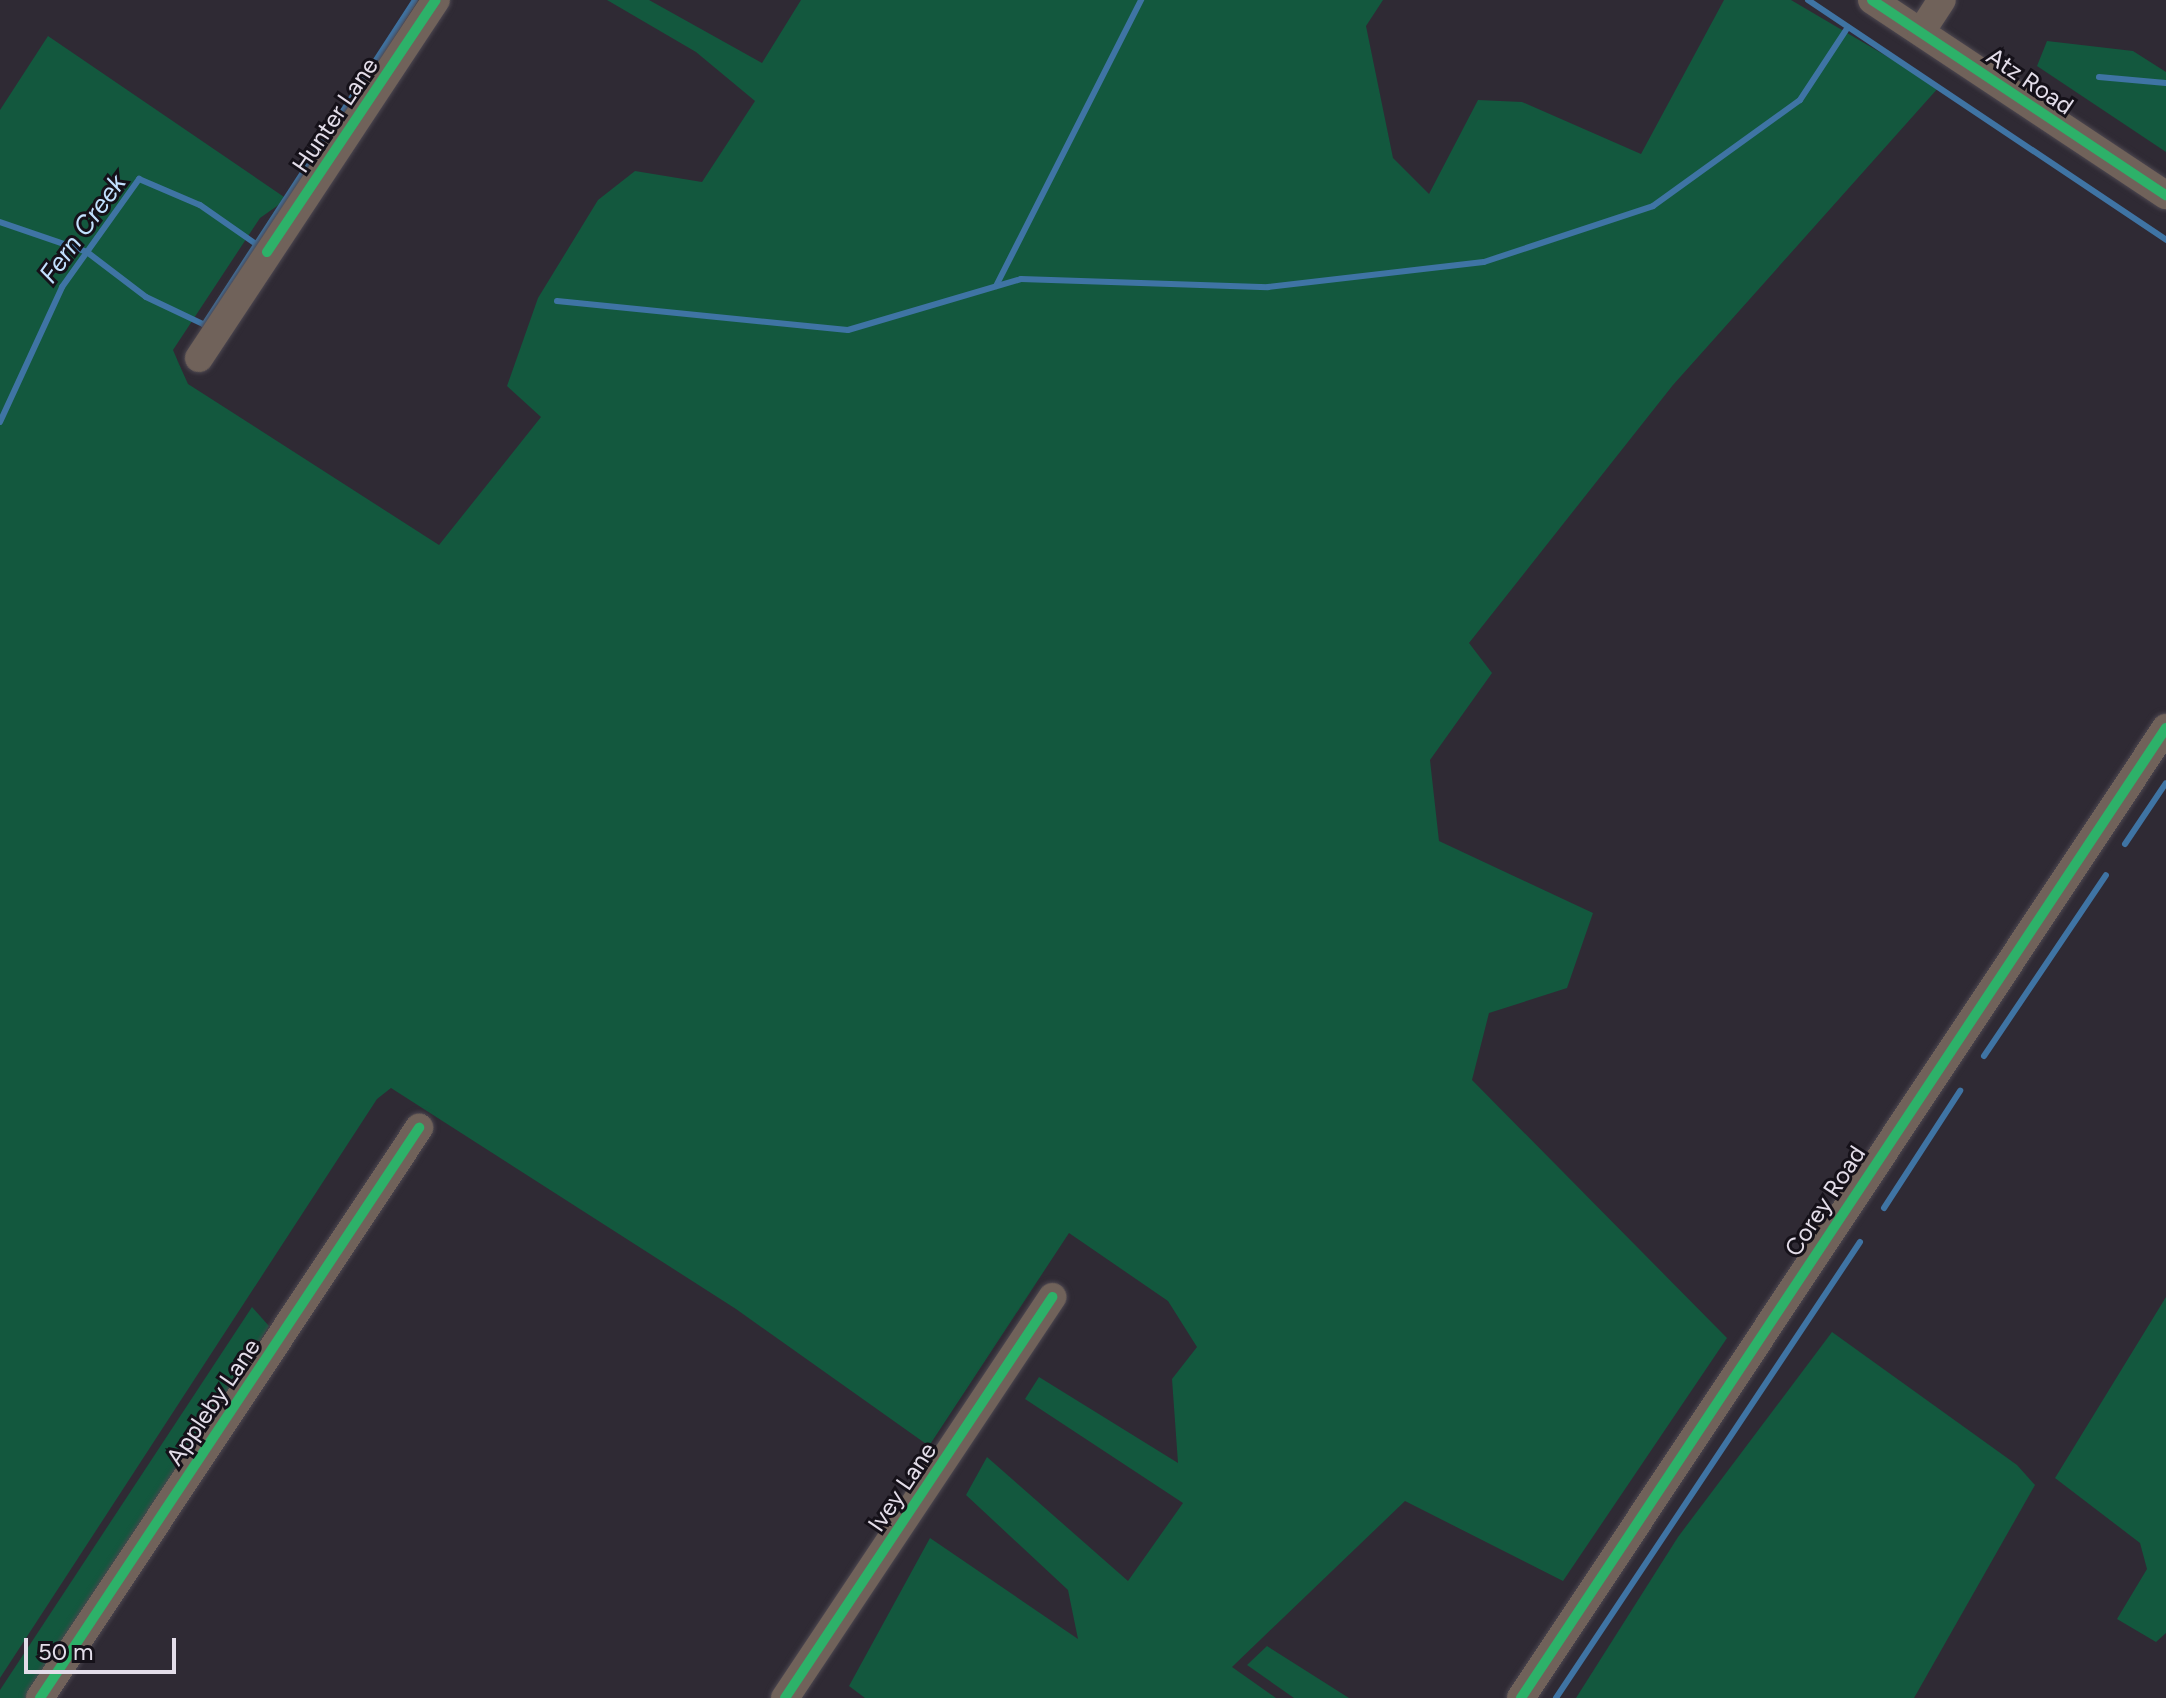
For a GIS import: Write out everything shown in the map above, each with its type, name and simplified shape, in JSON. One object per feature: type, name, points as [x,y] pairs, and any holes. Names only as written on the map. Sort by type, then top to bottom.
[{"type":"street","name":"Hunter Lane","points":[[199,358],[436,0]]},
{"type":"street","name":"Atz Road","points":[[1872,0],[2166,195]]},
{"type":"street","points":[[1921,32],[1942,0]]},
{"type":"street","name":"Corey Road","points":[[1521,1698],[2166,728]]},
{"type":"street","name":"Appleby Lane","points":[[40,1698],[419,1128]]},
{"type":"street","name":"Ivey Lane","points":[[785,1698],[1052,1297]]},
{"type":"green space","points":[[607,0],[649,0],[762,63],[801,0],[1383,0],[1366,26],[1393,158],[1429,194],[1478,100],[1522,102],[1641,154],[1724,0],[1791,0],[1939,87],[1673,385],[1469,643],[1492,673],[1430,760],[1439,841],[1593,913],[1567,988],[1489,1013],[1472,1080],[1727,1338],[1563,1581],[1405,1501],[1232,1667],[1276,1698],[865,1698],[849,1686],[930,1538],[1078,1639],[1068,1590],[966,1495],[987,1457],[1128,1581],[1183,1503],[1025,1399],[1039,1377],[1178,1463],[1172,1379],[1197,1347],[1168,1301],[1069,1233],[929,1446],[736,1309],[391,1088],[377,1099],[0,1678],[0,110],[48,36],[287,199],[260,218],[173,350],[179,364],[188,384],[439,545],[541,417],[507,386],[538,298],[598,200],[635,171],[702,182],[755,101],[696,52]]},
{"type":"green space","points":[[2047,41],[2133,51],[2166,72],[2166,152],[2037,66]]},
{"type":"green space","points":[[2166,1297],[2166,1633],[2156,1642],[2117,1619],[2147,1569],[2140,1543],[2055,1478]]},
{"type":"green space","points":[[252,1307],[269,1326],[49,1698],[0,1698],[0,1690]]},
{"type":"green space","points":[[1832,1332],[2017,1465],[2035,1485],[1914,1698],[1576,1698],[1678,1537]]},
{"type":"green space","points":[[1267,1646],[1349,1698],[1294,1698],[1247,1665]]},
{"type":"waterway","name":"Fern Creek","points":[[204,325],[415,0]]},
{"type":"waterway","points":[[996,286],[1141,0]]},
{"type":"waterway","points":[[1808,0],[2166,240]]},
{"type":"waterway","points":[[557,301],[848,330],[1021,279],[1268,287],[1484,262],[1653,206],[1800,100],[1848,27]]},
{"type":"waterway","points":[[2099,77],[2166,83]]},
{"type":"waterway","name":"Fern Creek","points":[[0,422],[62,287],[139,179],[200,205],[256,244]]},
{"type":"waterway","points":[[0,222],[87,252],[146,297],[205,325]]},
{"type":"waterway","points":[[2125,844],[2166,783]]},
{"type":"waterway","points":[[1984,1056],[2106,875]]},
{"type":"waterway","points":[[1884,1208],[1960,1091]]},
{"type":"waterway","points":[[1556,1698],[1860,1242]]},
{"type":"cycle path","points":[[267,252],[436,0]]},
{"type":"cycle path","points":[[1872,0],[2166,195]]},
{"type":"cycle path","points":[[1521,1698],[2166,728]]},
{"type":"cycle path","points":[[40,1698],[419,1128]]},
{"type":"cycle path","points":[[785,1698],[1052,1297]]}]
